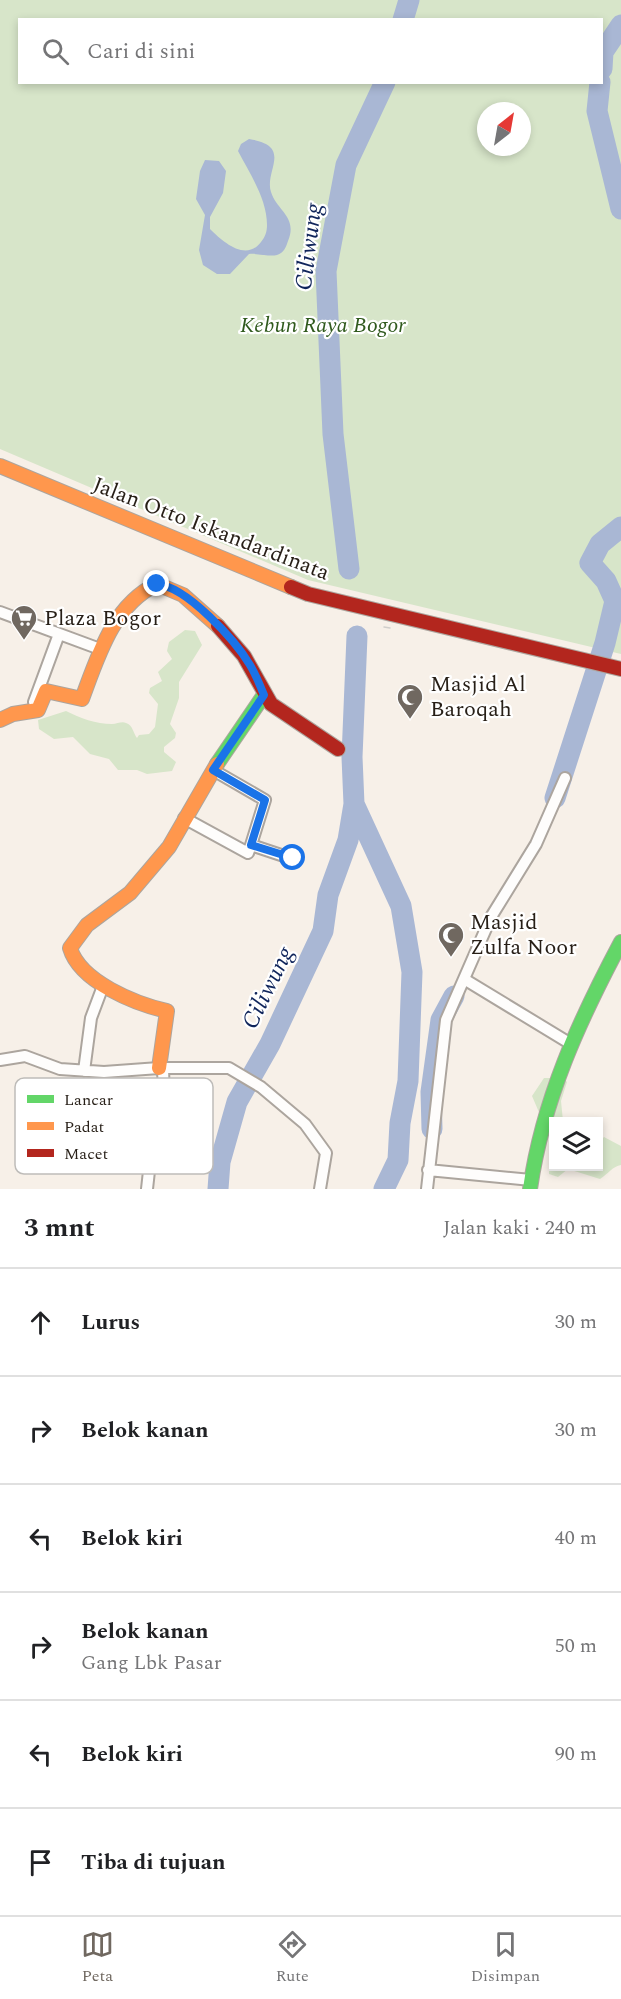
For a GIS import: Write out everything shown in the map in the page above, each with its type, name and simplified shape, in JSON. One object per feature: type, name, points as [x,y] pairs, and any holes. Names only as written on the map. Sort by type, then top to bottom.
[{"type":"street","name":"Jalan Otto Iskandardinata","points":[[0,466],[308,594],[621,669]]},
{"type":"street","points":[[0,720],[13,714],[38,710],[46,691],[50,690],[82,699],[100,649],[121,614],[152,585],[162,585],[196,605],[219,628],[250,664],[264,695],[271,704],[338,749]]},
{"type":"street","points":[[0,612],[100,649]]},
{"type":"street","points":[[31,711],[59,634]]},
{"type":"street","points":[[162,1078],[167,1011],[127,1001],[103,986],[70,951],[87,925],[136,886],[169,847],[213,770],[264,695]]},
{"type":"street","points":[[184,818],[248,853],[265,800],[213,770]]},
{"type":"street","points":[[427,1189],[446,1020],[491,917],[536,844],[565,778]]},
{"type":"street","points":[[251,845],[293,858]]},
{"type":"street","points":[[428,1170],[531,1185],[544,1110],[572,1044],[621,942]]},
{"type":"street","points":[[464,979],[572,1044]]},
{"type":"street","points":[[84,1071],[91,1018],[103,986]]},
{"type":"street","points":[[0,1060],[25,1056],[60,1069],[84,1071],[225,1067],[261,1087],[305,1124],[326,1153],[320,1189]]},
{"type":"street","points":[[147,1189],[149,1174]]},
{"type":"green space","name":"Kebun Raya Bogor","points":[[0,0],[621,0],[621,654],[308,580],[0,449]]},
{"type":"green space","points":[[185,630],[195,631],[202,645],[179,682],[179,698],[170,724],[176,733],[175,738],[164,747],[164,752],[176,762],[172,771],[147,774],[137,770],[118,770],[109,759],[90,754],[73,737],[54,739],[39,729],[38,720],[66,711],[100,723],[126,723],[132,727],[137,738],[139,735],[149,734],[155,727],[158,704],[149,693],[150,688],[162,681],[158,672],[172,659],[167,651],[169,642]]},
{"type":"green space","points":[[544,1078],[563,1078],[567,1082],[561,1101],[563,1117],[549,1117],[549,1136],[532,1096]]},
{"type":"green space","points":[[603,1138],[621,1146],[621,1165],[600,1179],[574,1171],[603,1171]]},
{"type":"green space","points":[[549,1171],[566,1171],[558,1177],[549,1174]]},
{"type":"water","points":[[249,139],[263,142],[274,153],[271,192],[289,220],[290,233],[285,248],[279,254],[271,256],[249,254],[230,274],[217,274],[203,265],[199,250],[205,215],[196,199],[200,171],[205,160],[219,161],[226,171],[223,193],[210,217],[210,229],[235,248],[249,250],[255,248],[265,236],[267,225],[261,196],[238,151],[241,144]]},
{"type":"waterway","name":"Ciliwung","points":[[404,18],[409,0]]},
{"type":"waterway","points":[[603,52],[621,25]]},
{"type":"waterway","name":"Ciliwung","points":[[349,569],[333,434],[326,271],[346,165],[384,84]]},
{"type":"waterway","points":[[600,84],[597,111],[621,209]]},
{"type":"waterway","points":[[555,798],[605,643],[615,601],[606,581],[590,563],[600,544],[621,527]]},
{"type":"waterway","name":"Ciliwung","points":[[357,636],[352,757],[354,804],[401,906],[412,972],[408,1081],[400,1123],[398,1160],[384,1189]]},
{"type":"waterway","name":"Ciliwung","points":[[218,1189],[220,1162],[237,1102],[270,1044],[323,931],[328,895],[348,840],[354,804]]},
{"type":"waterway","points":[[432,1129],[431,1092],[441,1020],[454,996]]},
{"type":"tram line","points":[[384,627],[390,628]]},
{"type":"traffic: fast","points":[[217,764],[264,695]]},
{"type":"traffic: fast","points":[[530,1189],[553,1092],[577,1031],[621,942]]},
{"type":"traffic: slow","points":[[0,466],[291,587]]},
{"type":"traffic: slow","points":[[0,720],[13,714],[38,710],[46,691],[82,699],[101,649],[118,618],[142,593],[157,584],[183,595],[218,626]]},
{"type":"traffic: slow","points":[[159,1068],[167,1011],[125,997],[97,981],[85,971],[70,948],[87,925],[130,893],[169,847],[217,764]]},
{"type":"traffic: jam","points":[[291,587],[308,594],[621,669]]},
{"type":"traffic: jam","points":[[218,626],[244,656],[271,704],[338,749]]},
{"type":"place","name":"Plaza Bogor","points":[[24,641]]},
{"type":"place","name":"Masjid Al Baroqah","points":[[410,720]]},
{"type":"place","name":"Masjid Zulfa Noor","points":[[451,958]]},
{"type":"route","points":[[157,584],[174,590],[196,605],[250,664],[264,695],[213,770],[265,800],[251,845],[293,858]]}]
